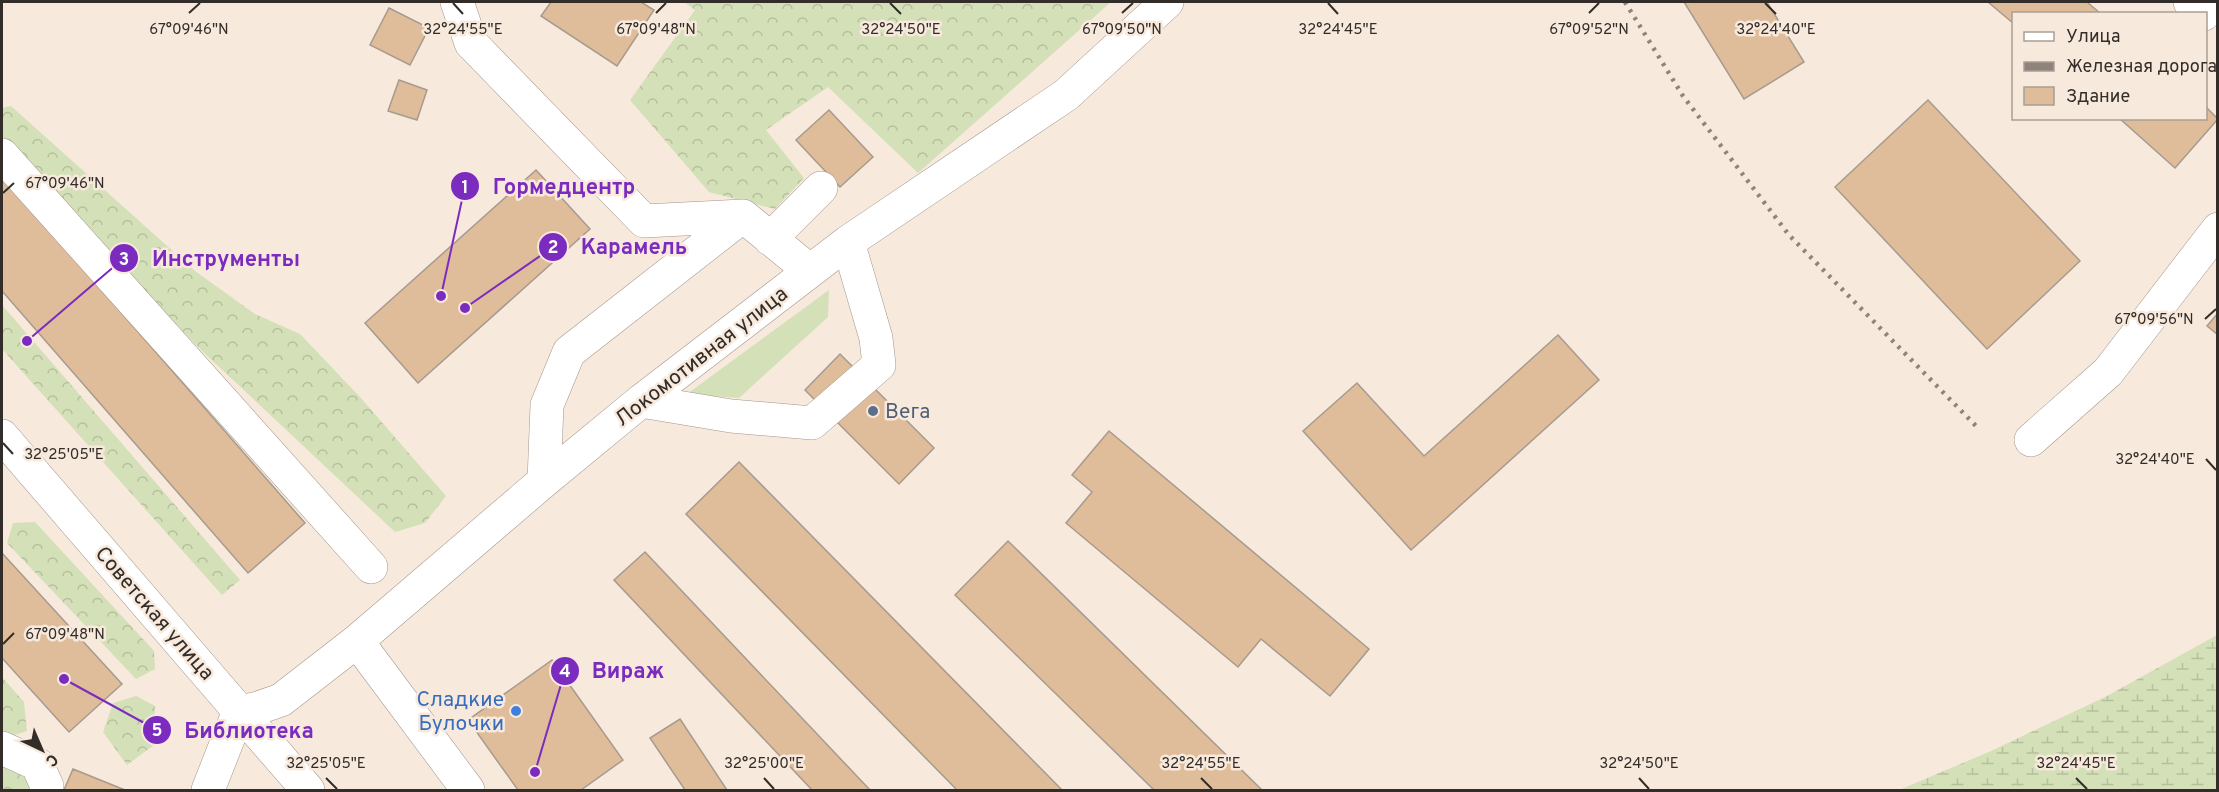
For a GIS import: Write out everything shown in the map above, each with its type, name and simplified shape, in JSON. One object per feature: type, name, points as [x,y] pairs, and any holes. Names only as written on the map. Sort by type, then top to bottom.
[{"type":"street","points":[[457,2],[471,43],[644,221],[743,216],[810,271]]},
{"type":"street","name":"Локомотивная улица","points":[[239,711],[255,709],[281,700],[357,641],[641,401],[848,243],[1066,95],[1167,2]]},
{"type":"street","points":[[2190,2],[2202,12]]},
{"type":"street","points":[[2,155],[371,567]]},
{"type":"street","points":[[770,238],[821,188]]},
{"type":"street","points":[[544,481],[547,405],[568,352],[743,216]]},
{"type":"street","points":[[2031,440],[2108,372],[2217,229]]},
{"type":"street","points":[[641,401],[731,416],[812,423],[879,365],[876,338],[848,243]]},
{"type":"street","name":"Советская улица","points":[[2,436],[308,790]]},
{"type":"street","points":[[357,641],[468,790]]},
{"type":"street","points":[[208,790],[239,711]]},
{"type":"street","points":[[2,748],[37,764],[47,786],[46,790]]},
{"type":"green space","points":[[684,2],[1111,2],[918,173],[828,87],[766,130],[804,178],[775,209],[709,192],[630,100],[695,10]]},
{"type":"green space","points":[[11,106],[195,271],[255,314],[300,334],[360,397],[446,496],[425,523],[395,532],[201,350],[2,142],[2,108]]},
{"type":"green space","points":[[829,290],[828,317],[739,398],[687,394]]},
{"type":"green space","points":[[2,305],[240,580],[222,595],[2,349]]},
{"type":"green space","points":[[35,522],[154,651],[155,669],[136,679],[7,543],[13,523]]},
{"type":"green space","points":[[2217,635],[2217,790],[1899,790],[1991,751],[2107,696]]},
{"type":"green space","points":[[2,677],[24,702],[27,731],[2,739]]},
{"type":"green space","points":[[136,696],[155,706],[154,745],[127,765],[103,732],[113,703]]},
{"type":"green space","points":[[2,764],[33,783],[31,790],[2,790]]},
{"type":"building","points":[[551,2],[641,2],[654,10],[617,66],[541,16]]},
{"type":"building","points":[[1684,2],[1767,2],[1804,62],[1744,99]]},
{"type":"building","points":[[1988,2],[2087,2],[2099,12],[2012,12],[2012,22]]},
{"type":"building","points":[[389,8],[429,28],[410,65],[370,45]]},
{"type":"building","points":[[399,80],[427,90],[417,120],[388,111]]},
{"type":"building","points":[[1928,100],[2080,261],[1987,349],[1835,187]]},
{"type":"building","points":[[2207,108],[2218,119],[2175,168],[2121,120],[2207,120]]},
{"type":"building","points":[[829,110],[873,157],[840,187],[796,140]]},
{"type":"building","points":[[536,170],[590,229],[418,383],[365,323]]},
{"type":"building","points":[[2,176],[305,523],[248,573],[2,291]]},
{"type":"building","points":[[2218,313],[2218,335],[2207,326]]},
{"type":"building","points":[[1558,335],[1599,380],[1411,550],[1303,431],[1357,383],[1424,456]]},
{"type":"building","points":[[840,354],[934,448],[899,484],[805,390]]},
{"type":"building","points":[[1109,431],[1369,649],[1330,696],[1261,639],[1238,667],[1066,523],[1092,492],[1072,475]]},
{"type":"building","points":[[739,462],[1062,790],[957,790],[686,514]]},
{"type":"building","points":[[1008,541],[1262,790],[1154,790],[955,595]]},
{"type":"building","points":[[645,552],[870,790],[812,790],[614,580]]},
{"type":"building","points":[[2,553],[122,684],[69,732],[2,658]]},
{"type":"building","points":[[552,660],[623,760],[581,790],[518,790],[468,720]]},
{"type":"building","points":[[680,719],[727,790],[685,790],[650,738]]},
{"type":"building","points":[[73,769],[125,790],[64,790]]},
{"type":"railway","points":[[1625,2],[1683,96],[1789,235],[1979,429]]},
{"type":"place","name":"Гормедцентр","points":[[441,296]]},
{"type":"place","name":"Карамель","points":[[465,308]]},
{"type":"place","name":"Инструменты","points":[[27,341]]},
{"type":"place","name":"Вега","points":[[873,411]]},
{"type":"place","name":"Библиотека","points":[[64,679]]},
{"type":"place","name":"Сладкие Булочки","points":[[516,711]]},
{"type":"place","name":"Вираж","points":[[535,772]]}]
